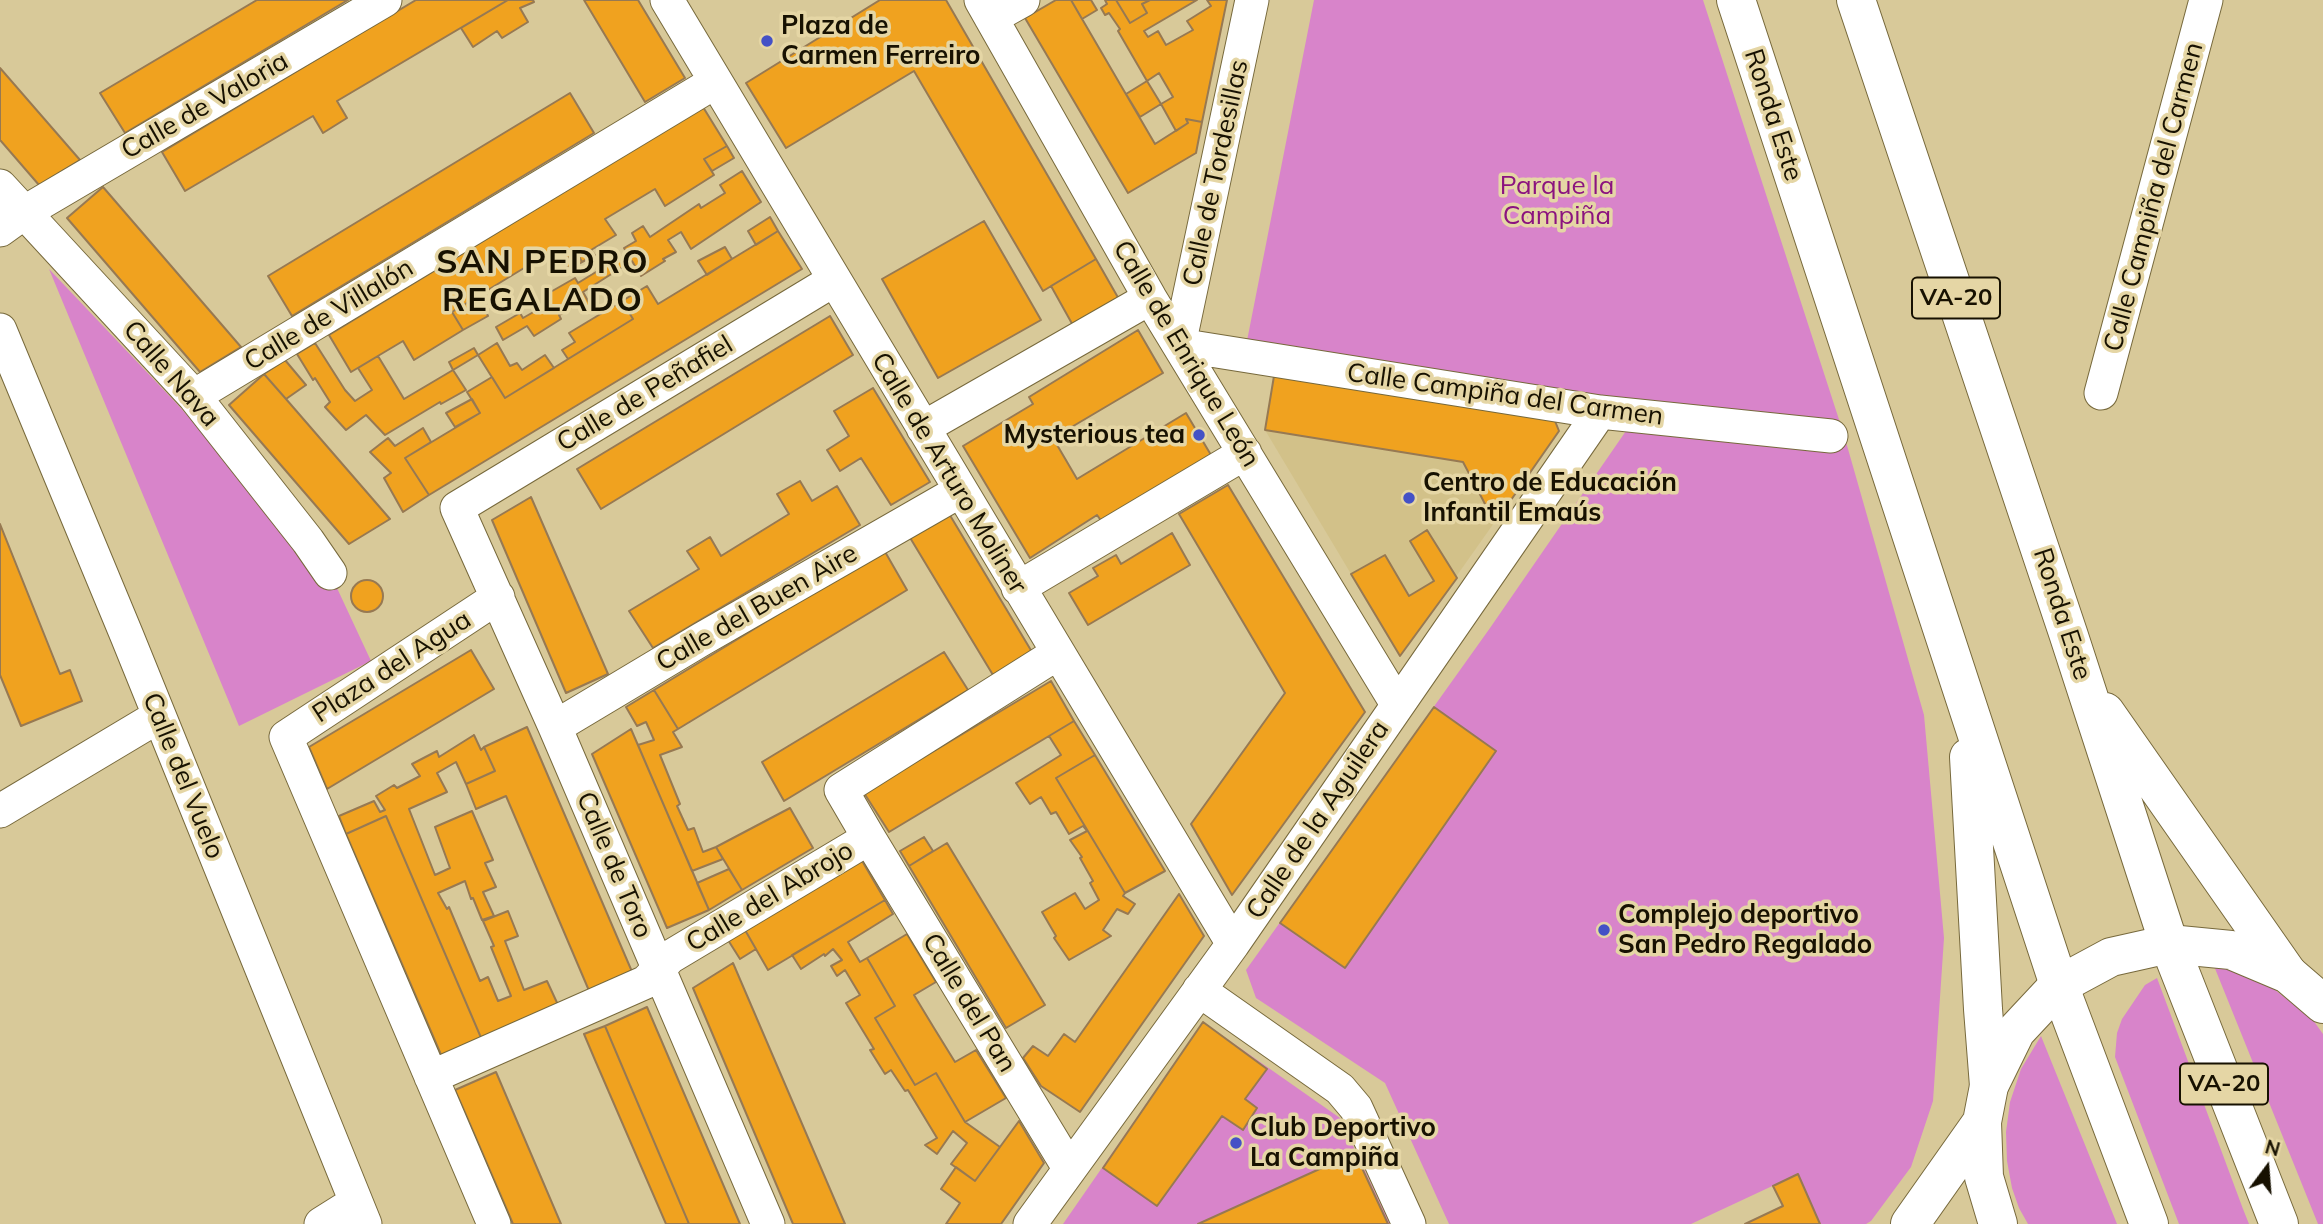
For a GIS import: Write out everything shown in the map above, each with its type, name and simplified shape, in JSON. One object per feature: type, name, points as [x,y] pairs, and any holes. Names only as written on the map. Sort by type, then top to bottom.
[{"type":"main road","name":"Ronda Este","points":[[1736,0],[2059,985],[2149,1224]]},
{"type":"main road","name":"Ronda Este","points":[[1856,0],[2169,944],[2279,1224]]},
{"type":"main road","points":[[2085,684],[2288,974],[2323,1004]]},
{"type":"main road","points":[[1966,706],[1982,995],[1986,1104],[1984,1177],[1998,1224]]},
{"type":"main road","points":[[1910,1224],[1986,1104],[2017,1031],[2059,985],[2111,957],[2169,944],[2231,950],[2288,974]]},
{"type":"street","name":"Calle de Valoria","points":[[12,221],[385,0]]},
{"type":"street","name":"Calle de Arturo Moliner","points":[[667,0],[1233,944]]},
{"type":"street","points":[[986,9],[1023,0]]},
{"type":"street","name":"Calle de Tordesillas","points":[[1179,345],[1252,0]]},
{"type":"street","name":"Calle Campiña del Carmen","points":[[2101,393],[2206,0]]},
{"type":"street","name":"Calle de Enrique León","points":[[986,9],[1150,298],[1397,704]]},
{"type":"street","name":"Calle de Villalón","points":[[194,396],[715,82]]},
{"type":"street","name":"Calle Nava","points":[[0,186],[12,221],[194,396],[330,573]]},
{"type":"street","name":"Calle de Peñafiel","points":[[457,508],[834,280]]},
{"type":"street","points":[[923,428],[1150,298]]},
{"type":"street","name":"Calle del Vuelo","points":[[0,330],[360,1213]]},
{"type":"street","name":"Calle Campiña del Carmen","points":[[1179,345],[1600,412],[1831,436]]},
{"type":"street","name":"Calle de la Aguilera","points":[[1030,1224],[1233,944],[1600,412]]},
{"type":"street","points":[[1018,588],[1244,453]]},
{"type":"street","name":"Calle del Buen Aire","points":[[555,727],[960,491]]},
{"type":"street","name":"Calle de Toro","points":[[457,508],[555,727],[768,1224]]},
{"type":"street","name":"Plaza del Agua","points":[[432,1077],[286,737],[498,597]]},
{"type":"street","name":"Calle del Abrojo","points":[[432,1077],[646,982],[670,957],[869,838],[841,790],[1058,653]]},
{"type":"street","points":[[0,811],[159,716]]},
{"type":"street","name":"Calle del Pan","points":[[869,838],[1069,1168]]},
{"type":"street","points":[[1199,990],[1340,1090],[1356,1108],[1409,1224]]},
{"type":"street","points":[[432,1077],[494,1224]]},
{"type":"street","points":[[321,1224],[360,1213]]},
{"type":"shaded area","name":"Centro de Educación Infantil Emaús","points":[[1275,370],[1553,416],[1559,431],[1400,656],[1265,430]]},
{"type":"green space","name":"Parque la Campiña","points":[[1314,0],[1703,0],[1844,435],[1924,715],[1944,938],[1933,1101],[1911,1167],[1866,1224],[1820,1224],[1798,1174],[1691,1224],[1449,1224],[1385,1083],[1256,998],[1246,970],[1490,628],[1637,415],[1244,356]]},
{"type":"green space","points":[[49,269],[178,405],[330,573],[371,661],[239,726]]},
{"type":"green space","points":[[2214,966],[2240,970],[2274,989],[2313,1020],[2323,1034],[2323,1224],[2318,1224]]},
{"type":"green space","points":[[2157,978],[2249,1224],[2179,1224],[2115,1057],[2117,1033],[2122,1019],[2145,985]]},
{"type":"green space","name":"Club Deportivo La Campiña","points":[[1203,1022],[1340,1118],[1390,1224],[1063,1224]]},
{"type":"green space","points":[[2041,1036],[2117,1224],[2028,1224],[2019,1208],[2007,1161],[2006,1132],[2010,1102],[2021,1069]]},
{"type":"building","points":[[257,0],[348,0],[125,133],[100,93]]},
{"type":"building","points":[[416,0],[508,0],[337,101],[347,118],[323,133],[313,116],[185,191],[162,152]]},
{"type":"building","points":[[508,0],[533,0],[534,2],[520,8],[528,22],[502,38],[497,31],[473,47],[461,28]]},
{"type":"building","points":[[584,0],[638,0],[685,78],[645,102]]},
{"type":"building","points":[[880,0],[946,0],[1096,259],[1043,291],[914,71],[786,148],[746,83]]},
{"type":"building","points":[[1056,0],[1071,0],[1155,144],[1188,123],[1186,119],[1202,122],[1196,153],[1128,193],[1025,18]]},
{"type":"building","points":[[1071,0],[1091,0],[1097,10],[1082,19]]},
{"type":"building","points":[[1105,0],[1116,0],[1130,23],[1147,13],[1142,4],[1150,0],[1197,0],[1144,31],[1148,37],[1158,31],[1166,45],[1193,30],[1187,21],[1211,6],[1207,0],[1227,0],[1202,122],[1186,119],[1188,123],[1176,131],[1161,104],[1173,97],[1159,73],[1147,81],[1118,31],[1120,29],[1109,13],[1105,15],[1101,8],[1107,4]]},
{"type":"building","points":[[1116,0],[1150,0],[1142,4],[1147,13],[1130,23]]},
{"type":"building","points":[[0,68],[80,160],[39,185],[0,140]]},
{"type":"building","points":[[1147,81],[1161,104],[1140,117],[1126,94]]},
{"type":"building","points":[[570,93],[594,133],[292,316],[268,276]]},
{"type":"building","points":[[703,107],[727,146],[704,159],[714,175],[665,206],[655,189],[605,219],[616,235],[591,250],[595,255],[582,262],[577,253],[564,260],[557,248],[452,312],[463,330],[414,360],[403,341],[351,372],[329,335]]},
{"type":"building","points":[[727,146],[734,158],[712,171],[704,159]]},
{"type":"building","points":[[742,171],[761,202],[691,249],[681,232],[668,240],[676,252],[641,276],[632,261],[583,292],[591,306],[582,311],[578,304],[570,308],[566,302],[561,305],[565,312],[559,315],[561,319],[534,336],[527,326],[503,340],[496,327],[520,313],[523,318],[551,302],[547,294],[575,278],[578,283],[627,253],[624,248],[636,241],[632,233],[643,226],[650,237],[699,204],[701,208],[725,193],[720,185]]},
{"type":"building","points":[[103,187],[241,347],[200,372],[67,218]]},
{"type":"building","points":[[770,217],[778,231],[756,245],[748,231]]},
{"type":"building","points":[[984,221],[1041,320],[938,378],[882,279]]},
{"type":"building","points":[[778,231],[802,269],[429,495],[405,458],[480,413],[467,392],[492,377],[505,398],[633,319],[622,301],[647,286],[658,304]]},
{"type":"building","points":[[725,247],[732,259],[707,275],[698,261]]},
{"type":"building","points":[[577,253],[582,262],[569,269],[564,260]]},
{"type":"building","points":[[1096,259],[1120,301],[1075,329],[1051,286]]},
{"type":"building","points":[[478,296],[488,316],[463,330],[452,312]]},
{"type":"building","points":[[622,301],[633,319],[568,359],[562,350],[575,342],[569,333]]},
{"type":"building","points":[[830,316],[853,355],[601,509],[577,469]]},
{"type":"building","points":[[1138,330],[1163,373],[1053,438],[1077,479],[1186,413],[1211,455],[1102,522],[1097,515],[1030,558],[963,446],[1033,404],[1029,397]]},
{"type":"building","points":[[315,343],[355,401],[372,390],[358,368],[378,356],[404,399],[453,370],[466,390],[441,404],[440,402],[385,435],[366,415],[346,430],[325,407],[330,402],[297,354]]},
{"type":"building","points":[[497,343],[510,366],[517,363],[522,370],[545,355],[554,368],[505,398],[478,355]]},
{"type":"building","points":[[474,348],[478,355],[453,370],[449,362]]},
{"type":"building","points":[[285,360],[306,385],[286,399],[264,374]]},
{"type":"building","points":[[1275,370],[1553,416],[1559,431],[1495,523],[1463,462],[1265,430]]},
{"type":"building","points":[[264,374],[390,519],[349,544],[229,405]]},
{"type":"building","points":[[873,388],[930,482],[891,505],[861,458],[840,471],[827,450],[849,436],[834,411]]},
{"type":"building","points":[[472,399],[480,413],[455,427],[446,413]]},
{"type":"building","points":[[423,428],[431,442],[405,458],[429,495],[403,512],[384,478],[391,473],[370,452],[388,438],[395,446]]},
{"type":"building","points":[[800,481],[812,501],[837,486],[860,525],[653,648],[629,611],[699,569],[687,551],[710,537],[721,556],[789,514],[777,494]]},
{"type":"building","points":[[1228,485],[1365,712],[1232,895],[1191,824],[1285,693],[1179,514]]},
{"type":"building","points":[[531,497],[608,674],[566,693],[492,520]]},
{"type":"building","points":[[948,512],[1032,652],[993,675],[909,536]]},
{"type":"building","points":[[0,524],[60,674],[70,670],[82,701],[21,726],[0,675]]},
{"type":"building","points":[[1427,530],[1457,578],[1400,656],[1351,574],[1385,555],[1409,596],[1434,581],[1410,541]]},
{"type":"building","points":[[1172,533],[1190,565],[1088,625],[1069,593],[1098,576],[1093,568],[1116,555],[1121,564]]},
{"type":"building","points":[[884,550],[907,590],[678,729],[654,690]]},
{"type":"building","points":[[367,580],[378,585],[383,596],[378,607],[367,612],[356,607],[351,596],[356,585]]},
{"type":"building","points":[[471,650],[494,689],[327,789],[309,747]]},
{"type":"building","points":[[944,652],[968,690],[784,801],[762,762]]},
{"type":"building","points":[[1051,681],[1074,721],[889,832],[864,793]]},
{"type":"building","points":[[654,690],[678,729],[673,732],[682,747],[660,755],[680,804],[677,806],[688,830],[694,828],[703,852],[716,847],[723,859],[692,871],[638,745],[654,740],[646,722],[637,726],[626,707]]},
{"type":"building","points":[[1434,707],[1496,751],[1345,968],[1280,923]]},
{"type":"building","points":[[1074,721],[1095,755],[1056,778],[1125,893],[1123,896],[1135,904],[1128,914],[1117,909],[1103,930],[1111,936],[1069,960],[1054,938],[1056,936],[1042,912],[1075,893],[1085,909],[1099,900],[1090,883],[1093,881],[1080,858],[1082,857],[1070,840],[1087,831],[1083,826],[1069,834],[1056,812],[1051,814],[1041,797],[1030,804],[1016,783],[1061,755],[1049,736]]},
{"type":"building","points":[[527,727],[633,974],[590,993],[506,796],[476,809],[466,784],[495,771],[484,747]]},
{"type":"building","points":[[631,729],[709,910],[667,928],[592,754]]},
{"type":"building","points":[[474,735],[481,750],[484,747],[495,771],[466,784],[456,762],[437,773],[447,792],[409,809],[435,875],[450,868],[435,827],[472,811],[493,860],[485,863],[496,887],[483,892],[494,916],[482,920],[465,881],[438,893],[447,909],[449,907],[480,981],[488,977],[498,1001],[511,996],[483,921],[508,911],[518,936],[505,941],[524,990],[547,981],[559,1007],[482,1040],[386,816],[346,834],[339,816],[374,801],[380,812],[385,810],[376,796],[394,785],[397,788],[420,776],[412,764],[437,751],[439,757]]},
{"type":"building","points":[[1095,755],[1165,871],[1125,893],[1056,778]]},
{"type":"building","points":[[790,808],[813,848],[742,890],[716,847]]},
{"type":"building","points":[[386,816],[482,1040],[442,1057],[346,834]]},
{"type":"building","points":[[924,837],[933,851],[909,866],[900,851]]},
{"type":"building","points":[[947,843],[1045,1005],[1006,1028],[909,866]]},
{"type":"building","points":[[861,859],[885,900],[768,970],[745,930]]},
{"type":"building","points":[[729,869],[742,890],[709,910],[697,883]]},
{"type":"building","points":[[1179,894],[1204,936],[1080,1112],[1041,1086],[1023,1058],[1033,1046],[1048,1056],[1064,1034],[1075,1042]]},
{"type":"building","points":[[885,900],[893,914],[848,942],[860,962],[867,958],[895,1006],[875,1018],[915,1085],[936,1073],[965,1122],[1000,1147],[975,1181],[951,1164],[967,1143],[953,1131],[937,1154],[925,1145],[937,1138],[908,1090],[905,1091],[891,1070],[885,1074],[870,1050],[874,1049],[846,1003],[860,995],[845,970],[837,976],[831,966],[842,960],[833,949],[801,969],[792,955]]},
{"type":"building","points":[[745,930],[756,949],[740,959],[728,940]]},
{"type":"building","points":[[907,934],[936,982],[914,995],[955,1062],[976,1050],[1006,1098],[965,1122],[936,1073],[915,1085],[875,1018],[895,1006],[867,958]]},
{"type":"building","points":[[733,963],[845,1224],[793,1224],[693,988]]},
{"type":"building","points":[[647,1007],[740,1224],[689,1224],[605,1026]]},
{"type":"building","points":[[1203,1022],[1267,1069],[1245,1099],[1257,1108],[1243,1130],[1222,1116],[1157,1206],[1103,1168]]},
{"type":"building","points":[[605,1026],[689,1224],[666,1224],[595,1060],[584,1034]]},
{"type":"building","points":[[496,1072],[561,1224],[513,1224],[455,1090]]},
{"type":"building","points":[[1019,1121],[1044,1163],[1001,1224],[946,1224],[960,1203],[941,1189],[956,1167],[975,1181]]},
{"type":"building","points":[[1355,1153],[1388,1224],[1198,1224]]},
{"type":"building","points":[[1798,1174],[1820,1224],[1745,1224],[1783,1206],[1773,1186]]},
{"type":"place","name":"Plaza de Carmen Ferreiro","points":[[767,41]]},
{"type":"place","name":"Mysterious tea","points":[[1199,435]]},
{"type":"place","name":"Centro de Educación Infantil Emaús","points":[[1409,498]]},
{"type":"place","name":"Complejo deportivo San Pedro Regalado","points":[[1604,930]]},
{"type":"place","name":"Club Deportivo La Campiña","points":[[1236,1143]]},
{"type":"district","name":"SAN PEDRO REGALADO","points":[[543,282]]}]
